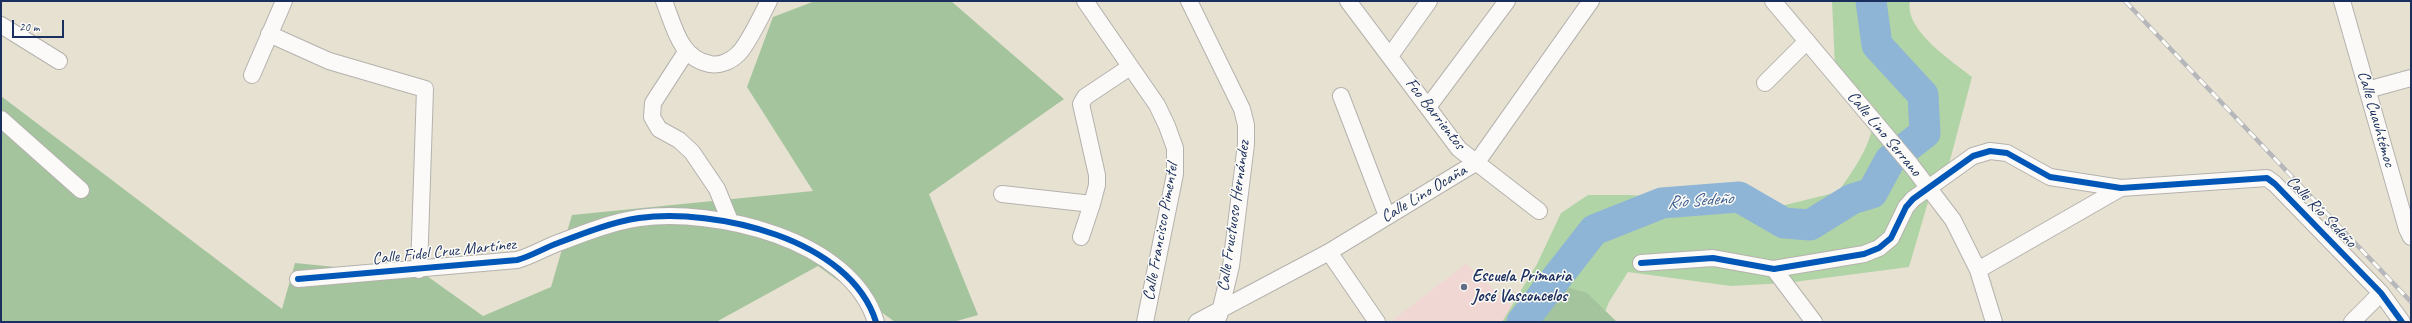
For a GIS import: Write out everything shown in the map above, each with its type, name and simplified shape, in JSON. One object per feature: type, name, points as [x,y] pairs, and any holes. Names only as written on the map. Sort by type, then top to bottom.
[{"type":"street","points":[[252,75],[284,1]]},
{"type":"street","points":[[664,1],[686,52],[700,62],[716,65],[729,61],[739,53],[769,1]]},
{"type":"street","name":"Calle Francisco Pimentel","points":[[1084,1],[1157,105],[1175,148],[1175,174],[1145,322]]},
{"type":"street","name":"Calle Fructuoso Hernández","points":[[1189,1],[1242,109],[1246,125],[1246,144],[1231,266],[1219,316]]},
{"type":"street","points":[[1390,56],[1429,1]]},
{"type":"street","points":[[1428,107],[1507,1]]},
{"type":"street","name":"Calle Lino Ocaña","points":[[1197,322],[1219,316],[1329,252],[1478,162],[1591,1]]},
{"type":"street","name":"Calle Lino Serrano","points":[[1773,1],[1911,164],[1952,220],[1978,270],[1994,322]]},
{"type":"street","name":"Calle Cuauhtémoc","points":[[2342,1],[2407,229],[2411,237]]},
{"type":"street","name":"Fco Barrientos","points":[[1351,2],[1459,149],[1478,162],[1539,211]]},
{"type":"street","points":[[1,25],[59,62]]},
{"type":"street","points":[[270,34],[329,61],[425,90],[419,270]]},
{"type":"street","points":[[1765,83],[1807,41]]},
{"type":"street","points":[[686,52],[653,103],[652,117],[659,129],[679,140],[692,152],[717,189],[730,221]]},
{"type":"street","points":[[1081,237],[1097,185],[1097,175],[1081,104],[1085,97],[1130,67]]},
{"type":"street","points":[[2367,90],[2411,78]]},
{"type":"street","points":[[1341,96],[1387,216]]},
{"type":"street","points":[[1,119],[81,190]]},
{"type":"street","points":[[1642,263],[1712,258],[1774,269],[1864,254],[1879,248],[1891,238],[1906,207],[1928,188],[1973,156],[1990,151],[2007,153],[2050,177],[2121,188]]},
{"type":"street","name":"Calle Río Sedeño","points":[[2121,188],[2267,178],[2275,184],[2381,293],[2402,322]]},
{"type":"street","points":[[1978,270],[2121,188]]},
{"type":"street","points":[[1002,194],[1092,204]]},
{"type":"street","name":"Calle Fidel Cruz Martínez","points":[[298,279],[419,270],[516,260],[532,256],[557,243],[610,224],[639,218],[682,216],[730,221],[805,246],[848,276],[867,303],[877,321]]},
{"type":"street","points":[[1329,252],[1377,322]]},
{"type":"street","points":[[1774,269],[1814,322]]},
{"type":"street","points":[[2352,322],[2381,293]]},
{"type":"shaded area","name":"Escuela Primaria José Vasconcelos","points":[[1466,264],[1516,310],[1509,322],[1390,322]]},
{"type":"green space","points":[[815,1],[951,1],[1064,99],[929,194],[978,315],[953,322],[895,322],[818,266],[716,322],[1,322],[1,96],[282,309],[295,263],[427,276],[483,316],[551,287],[572,215],[813,191],[747,87],[773,17]]},
{"type":"green space","points":[[1832,1],[1910,1],[1910,12],[1914,23],[1922,34],[1942,54],[1972,77],[1944,183],[1928,202],[1909,267],[1786,283],[1731,286],[1628,272],[1609,302],[1601,322],[1502,322],[1537,264],[1561,213],[1588,195],[1630,195],[1781,206],[1838,192],[1858,163],[1868,142],[1874,120],[1875,108],[1835,67]]},
{"type":"green space","points":[[1536,278],[1587,293],[1617,322],[1507,322]]},
{"type":"waterway","name":"Río Sedeño","points":[[1522,322],[1594,230],[1662,203],[1739,197],[1784,223],[1810,225],[1852,199],[1872,193],[1890,160],[1925,133],[1923,95],[1877,45],[1871,1]]},
{"type":"railway","points":[[2125,1],[2411,302]]},
{"type":"cycle path","points":[[1641,263],[1713,258],[1774,269],[1864,254],[1879,248],[1891,238],[1906,207],[1913,199],[1973,156],[1990,151],[2007,153],[2050,177],[2121,188],[2267,178],[2275,184],[2381,293],[2402,322]]},
{"type":"cycle path","points":[[298,279],[517,260],[588,232],[629,220],[670,216],[704,218],[741,224],[776,235],[810,250],[839,269],[861,293],[876,322]]},
{"type":"place","name":"Escuela Primaria José Vasconcelos","points":[[1464,287]]}]
